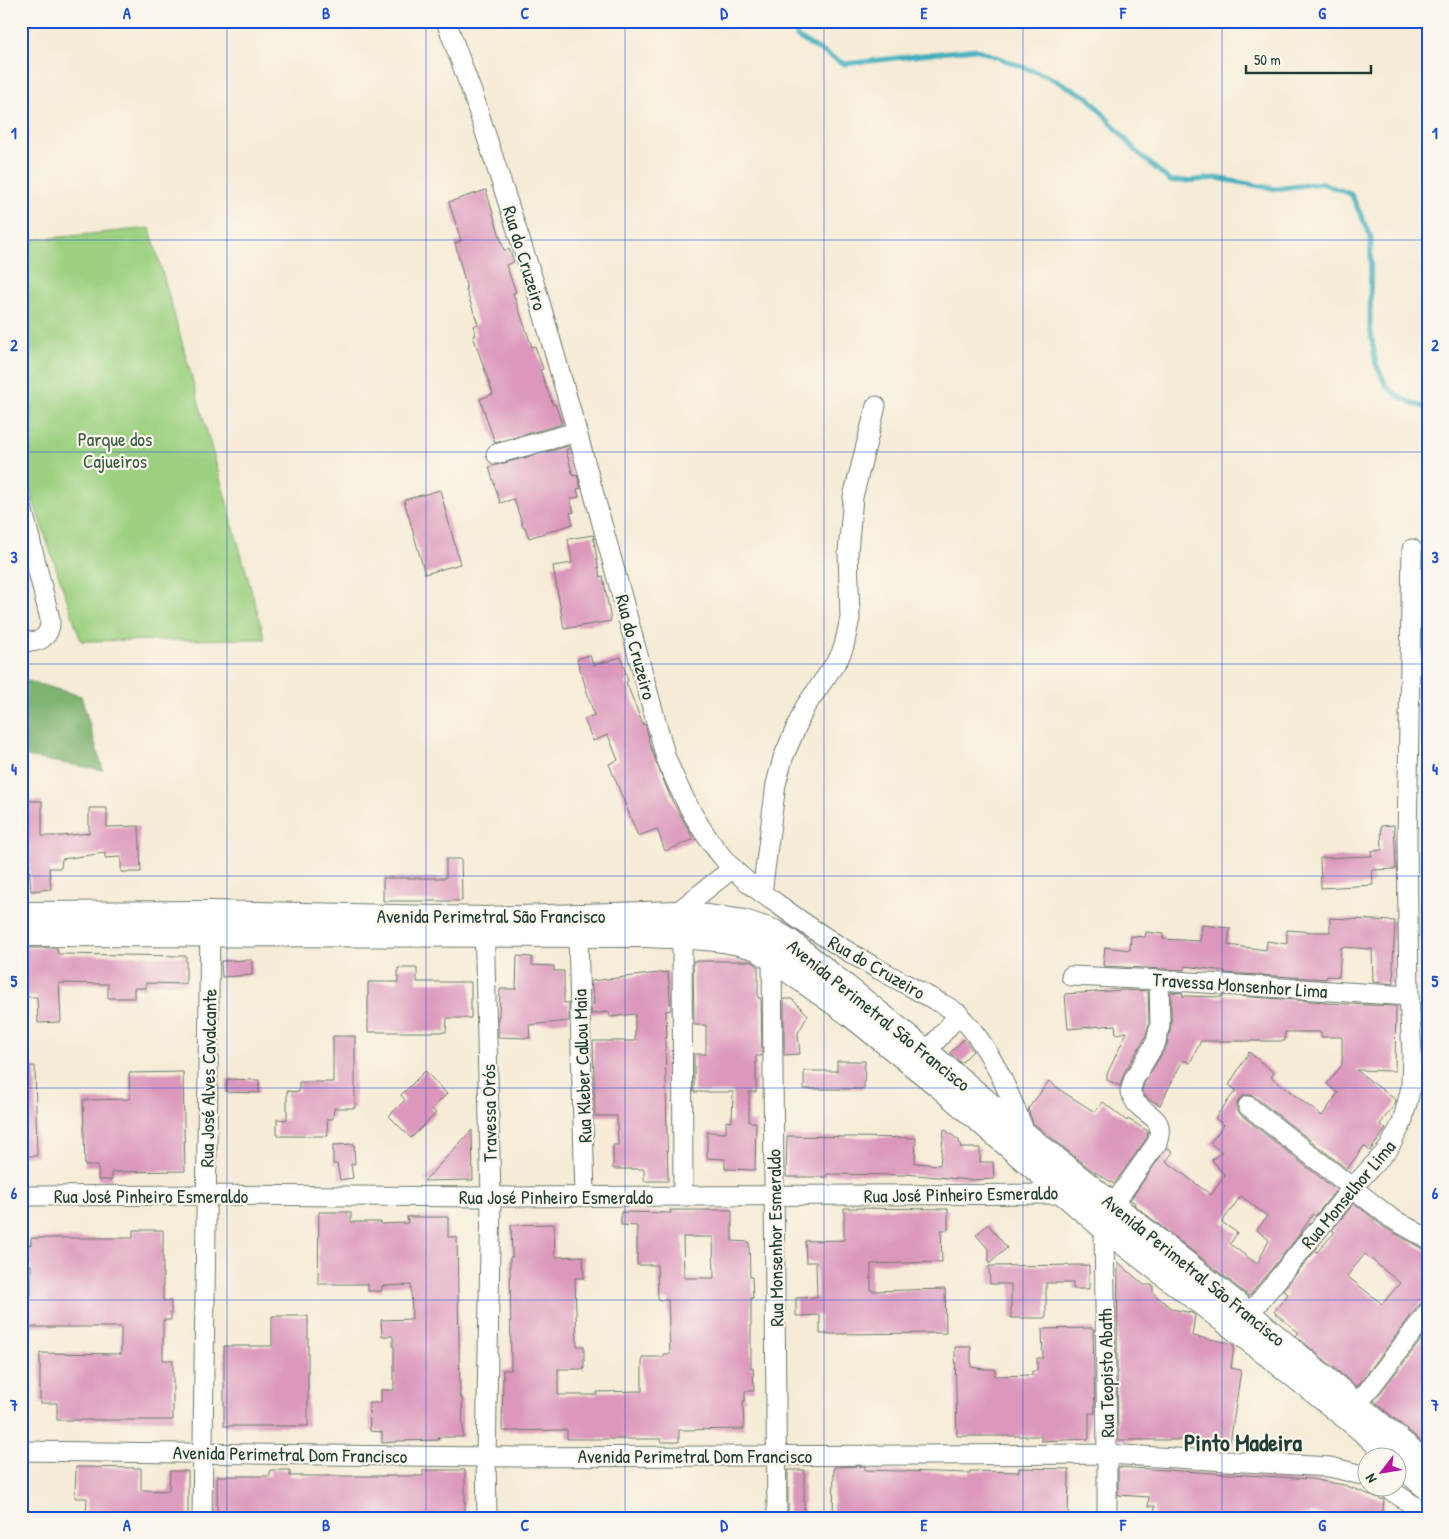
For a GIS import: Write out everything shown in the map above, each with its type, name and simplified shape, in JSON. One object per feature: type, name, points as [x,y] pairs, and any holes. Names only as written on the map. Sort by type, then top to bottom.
[{"type":"main road","name":"Avenida Perimetral São Francisco","points":[[484,927],[676,913],[744,922],[774,932],[789,941],[927,1052],[1027,1136],[1249,1314],[1428,1465]]},
{"type":"main road","name":"Avenida Perimetral São Francisco","points":[[21,914],[210,923],[484,927],[578,936],[648,935],[723,939],[741,942],[757,948],[858,1020],[1104,1228],[1247,1338],[1380,1446]]},
{"type":"main road","name":"Avenida Perimetral São Francisco","points":[[21,934],[210,923]]},
{"type":"main road","points":[[1406,1469],[1428,1488]]},
{"type":"street","name":"Rua do Cruzeiro","points":[[446,21],[537,292],[666,758],[687,803],[705,833],[724,859],[762,893],[815,931],[869,964],[959,1014],[978,1036],[987,1051],[1005,1084],[1027,1136]]},
{"type":"street","points":[[762,893],[776,784],[783,758],[805,708],[839,658],[844,646],[850,618],[848,552],[853,497],[876,406]]},
{"type":"street","points":[[496,454],[577,432]]},
{"type":"street","points":[[21,503],[41,580],[50,625],[46,635],[38,641],[28,642],[21,639]]},
{"type":"street","name":"Rua Monselhor Lima","points":[[1249,1314],[1353,1187],[1389,1148],[1402,1123],[1411,1086],[1412,1055],[1409,996],[1407,840],[1412,549]]},
{"type":"street","points":[[676,913],[732,868]]},
{"type":"street","name":"Rua José Alves Cavalcante","points":[[202,1518],[210,923]]},
{"type":"street","name":"Travessa Orós","points":[[484,927],[490,1197],[486,1457],[487,1518]]},
{"type":"street","name":"Rua Kleber Callou Maia","points":[[578,936],[585,1197]]},
{"type":"street","points":[[682,937],[683,1196]]},
{"type":"street","name":"Rua Monsenhor Esmeraldo","points":[[772,957],[777,1518]]},
{"type":"street","name":"Travessa Monsenhor Lima","points":[[1071,976],[1409,996]]},
{"type":"street","points":[[1113,1205],[1157,1143],[1159,1137],[1160,1128],[1155,1118],[1138,1105],[1130,1092],[1134,1079],[1156,1042],[1160,1025],[1159,980]]},
{"type":"street","points":[[927,1052],[959,1014]]},
{"type":"street","points":[[1248,1106],[1391,1218],[1428,1239]]},
{"type":"street","name":"Rua José Pinheiro Esmeraldo","points":[[21,1196],[585,1197],[1064,1194],[1090,1186]]},
{"type":"street","name":"Rua Teopisto Abath","points":[[1104,1228],[1107,1518]]},
{"type":"street","points":[[1357,1405],[1428,1312]]},
{"type":"street","name":"Avenida Perimetral Dom Francisco","points":[[21,1451],[486,1457],[1107,1454],[1330,1467],[1356,1474]]},
{"type":"street","points":[[1399,1496],[1428,1517]]},
{"type":"green space","name":"Parque dos Cajueiros","points":[[150,228],[265,639],[81,641],[21,465],[21,241]]},
{"type":"green space","points":[[21,679],[81,696],[103,770],[21,756]]},
{"type":"building","points":[[486,190],[504,250],[509,249],[514,262],[506,265],[516,292],[513,293],[532,347],[535,346],[543,369],[540,370],[562,424],[495,443],[480,399],[493,394],[473,336],[476,335],[473,326],[478,324],[466,290],[455,243],[461,241],[449,202]]},
{"type":"building","points":[[569,446],[570,448],[566,450],[573,476],[577,475],[581,488],[577,489],[579,497],[570,499],[574,512],[570,513],[573,524],[529,538],[525,527],[523,527],[514,499],[500,503],[489,467]]},
{"type":"building","points":[[440,490],[460,564],[425,574],[404,500]]},
{"type":"building","points":[[593,535],[600,577],[603,576],[611,621],[564,629],[553,566],[572,563],[568,539]]},
{"type":"building","points":[[590,655],[593,665],[621,657],[628,681],[626,682],[643,725],[645,724],[656,762],[672,801],[693,840],[665,851],[657,829],[638,836],[609,764],[618,760],[608,735],[593,741],[584,719],[594,715],[577,659]]},
{"type":"building","points":[[21,801],[42,801],[42,836],[89,833],[89,808],[107,808],[107,827],[139,826],[141,872],[121,872],[121,857],[105,858],[105,853],[62,859],[61,868],[49,868],[51,889],[31,891],[29,863],[21,863]]},
{"type":"building","points":[[1394,825],[1396,869],[1372,870],[1373,885],[1321,888],[1320,858],[1372,856],[1371,851],[1382,850],[1381,826]]},
{"type":"building","points":[[446,859],[461,859],[462,901],[383,901],[383,878],[446,878]]},
{"type":"building","points":[[1330,918],[1395,921],[1394,984],[1373,982],[1372,949],[1341,947],[1339,977],[1327,976],[1326,979],[1225,973],[1225,971],[1185,966],[1184,970],[1103,966],[1105,947],[1130,950],[1131,936],[1145,937],[1146,932],[1163,934],[1163,939],[1200,941],[1202,925],[1230,928],[1228,945],[1266,950],[1267,941],[1287,944],[1287,930],[1330,932]]},
{"type":"building","points":[[21,948],[57,948],[58,954],[186,956],[186,984],[146,983],[146,988],[134,988],[134,998],[108,998],[108,984],[59,983],[61,1022],[38,1023],[37,997],[21,997]]},
{"type":"building","points":[[517,956],[532,957],[532,965],[554,966],[554,971],[564,971],[564,1003],[569,1003],[569,1021],[529,1025],[530,1038],[498,1037],[500,989],[516,989]]},
{"type":"building","points":[[252,960],[252,975],[222,977],[221,961]]},
{"type":"building","points":[[693,961],[751,961],[758,966],[758,998],[761,998],[762,1056],[756,1056],[756,1092],[749,1092],[749,1122],[756,1122],[755,1170],[725,1169],[725,1159],[707,1158],[707,1132],[726,1133],[726,1121],[732,1122],[733,1092],[694,1092],[694,1054],[706,1054],[706,1025],[694,1025]]},
{"type":"building","points":[[398,968],[417,968],[417,982],[471,982],[471,1018],[447,1018],[446,1032],[368,1032],[368,982],[398,982]]},
{"type":"building","points":[[668,972],[671,1010],[666,1011],[667,1038],[665,1038],[668,1181],[644,1181],[644,1169],[613,1169],[613,1145],[618,1145],[617,1116],[595,1116],[593,1041],[635,1041],[635,1014],[610,1017],[609,1012],[591,1014],[591,1004],[594,1004],[591,981]]},
{"type":"building","points":[[1125,990],[1148,991],[1149,1024],[1145,1038],[1124,1073],[1120,1086],[1107,1080],[1107,1074],[1127,1032],[1116,1034],[1115,1025],[1068,1029],[1065,994]]},
{"type":"building","points":[[1171,992],[1183,993],[1182,996],[1222,997],[1222,995],[1324,1003],[1396,1006],[1395,1071],[1356,1070],[1396,1100],[1395,1104],[1380,1124],[1386,1129],[1370,1151],[1364,1146],[1347,1169],[1255,1097],[1244,1095],[1239,1099],[1237,1110],[1241,1115],[1336,1190],[1315,1216],[1313,1214],[1297,1238],[1249,1296],[1130,1200],[1167,1147],[1173,1152],[1166,1161],[1211,1195],[1225,1175],[1212,1160],[1222,1152],[1210,1143],[1224,1125],[1215,1118],[1236,1090],[1229,1085],[1249,1052],[1274,1073],[1271,1077],[1322,1116],[1338,1093],[1327,1084],[1342,1065],[1342,1037],[1321,1037],[1321,1032],[1285,1032],[1285,1041],[1201,1041],[1190,1063],[1183,1060],[1160,1105],[1150,1100],[1142,1091],[1144,1084],[1167,1045],[1171,1025]],"holes":[[[1241,1196],[1267,1216],[1257,1230],[1269,1240],[1257,1264],[1230,1244],[1237,1233],[1222,1222]]]},
{"type":"building","points":[[784,999],[792,999],[808,1015],[798,1033],[800,1054],[784,1055]]},
{"type":"building","points":[[333,1036],[355,1036],[355,1108],[334,1108],[333,1119],[327,1119],[328,1136],[277,1136],[277,1119],[287,1120],[287,1091],[299,1092],[299,1082],[333,1082]]},
{"type":"building","points":[[964,1039],[973,1051],[961,1063],[950,1053]]},
{"type":"building","points":[[837,1061],[865,1061],[864,1089],[804,1089],[804,1071],[837,1071]]},
{"type":"building","points":[[35,1066],[37,1156],[21,1156],[21,1067]]},
{"type":"building","points":[[425,1071],[447,1094],[432,1109],[436,1113],[411,1138],[389,1116],[405,1100],[401,1095]]},
{"type":"building","points":[[183,1072],[185,1171],[112,1172],[112,1180],[98,1180],[98,1166],[85,1166],[83,1100],[130,1099],[129,1073]]},
{"type":"building","points":[[227,1079],[259,1080],[259,1093],[226,1092]]},
{"type":"building","points":[[1049,1081],[1095,1112],[1103,1102],[1127,1121],[1128,1119],[1148,1131],[1147,1138],[1114,1184],[1089,1168],[1033,1123],[1028,1109]]},
{"type":"building","points":[[944,1129],[959,1140],[961,1148],[980,1148],[980,1162],[993,1162],[994,1179],[969,1180],[906,1174],[827,1174],[826,1177],[786,1177],[787,1136],[916,1138],[915,1163],[940,1165]]},
{"type":"building","points":[[472,1130],[473,1180],[424,1181]]},
{"type":"building","points":[[354,1144],[355,1164],[351,1164],[353,1178],[340,1180],[337,1164],[333,1164],[333,1145]]},
{"type":"building","points":[[1354,1203],[1385,1228],[1428,1252],[1428,1301],[1419,1305],[1357,1387],[1296,1336],[1299,1333],[1274,1312],[1288,1294],[1283,1290],[1315,1251],[1317,1252],[1335,1232],[1332,1230]],"holes":[[[1365,1254],[1400,1283],[1382,1304],[1347,1276]]]},
{"type":"building","points":[[844,1208],[948,1209],[948,1230],[941,1230],[942,1262],[871,1264],[871,1291],[945,1289],[946,1333],[820,1334],[820,1315],[796,1316],[796,1298],[817,1297],[816,1262],[806,1262],[805,1241],[844,1240]]},
{"type":"building","points":[[670,1210],[732,1210],[732,1241],[749,1242],[753,1298],[751,1298],[751,1368],[753,1368],[754,1391],[745,1391],[745,1401],[743,1401],[744,1429],[679,1430],[679,1442],[662,1442],[661,1439],[567,1439],[567,1430],[502,1431],[503,1370],[511,1370],[511,1225],[554,1224],[555,1257],[583,1256],[584,1278],[575,1278],[577,1346],[584,1346],[584,1369],[558,1369],[558,1395],[597,1395],[597,1392],[642,1391],[642,1357],[664,1357],[664,1354],[670,1354],[668,1300],[658,1300],[657,1265],[637,1265],[637,1226],[621,1225],[621,1212],[671,1213]],"holes":[[[683,1237],[713,1237],[714,1278],[684,1278]]]},
{"type":"building","points":[[319,1212],[351,1212],[351,1222],[381,1222],[381,1224],[408,1223],[407,1217],[448,1217],[448,1237],[457,1237],[460,1397],[462,1397],[463,1437],[438,1437],[439,1440],[382,1443],[382,1432],[370,1431],[369,1403],[381,1403],[381,1390],[394,1390],[393,1336],[382,1336],[381,1320],[412,1319],[411,1285],[382,1286],[382,1291],[368,1291],[368,1284],[318,1284]]},
{"type":"building","points":[[988,1224],[1007,1248],[989,1264],[989,1250],[976,1235]]},
{"type":"building","points":[[133,1230],[163,1230],[163,1301],[171,1301],[171,1320],[163,1320],[163,1360],[173,1360],[173,1420],[57,1420],[57,1403],[40,1403],[40,1353],[121,1354],[121,1327],[28,1327],[28,1295],[31,1295],[31,1265],[21,1263],[21,1243],[31,1245],[31,1238],[133,1238]]},
{"type":"building","points":[[1118,1262],[1144,1285],[1153,1285],[1153,1293],[1172,1309],[1192,1313],[1195,1316],[1192,1336],[1231,1343],[1234,1346],[1231,1368],[1241,1370],[1230,1444],[1192,1437],[1192,1440],[1118,1440]]},
{"type":"building","points":[[1089,1265],[1089,1289],[1073,1289],[1073,1283],[1046,1283],[1046,1318],[1011,1318],[1011,1284],[990,1284],[989,1266]]},
{"type":"building","points":[[272,1316],[308,1316],[308,1426],[224,1426],[224,1346],[272,1346]]},
{"type":"building","points":[[1093,1328],[1095,1413],[1089,1413],[1089,1439],[1041,1441],[1041,1436],[957,1436],[955,1347],[971,1347],[971,1367],[995,1369],[995,1376],[1032,1375],[1032,1371],[1037,1371],[1037,1358],[1043,1358],[1042,1329]]},
{"type":"building","points":[[1428,1331],[1428,1447],[1374,1401]]},
{"type":"building","points":[[865,1466],[865,1470],[970,1473],[970,1471],[1019,1472],[1019,1468],[1069,1469],[1068,1518],[833,1518],[834,1467]]},
{"type":"building","points":[[76,1467],[141,1468],[141,1490],[169,1491],[170,1471],[188,1471],[188,1518],[86,1518],[87,1498],[75,1498]]},
{"type":"building","points":[[1118,1467],[1311,1479],[1344,1485],[1356,1490],[1356,1496],[1373,1496],[1384,1500],[1382,1518],[1342,1518],[1343,1515],[1309,1513],[1309,1515],[1282,1514],[1282,1518],[1154,1518],[1155,1506],[1148,1506],[1149,1497],[1118,1495]]},
{"type":"building","points":[[270,1470],[290,1470],[290,1476],[423,1476],[423,1470],[465,1470],[465,1518],[217,1518],[217,1476],[270,1476]]},
{"type":"building","points":[[788,1470],[804,1470],[804,1518],[788,1518]]},
{"type":"waterway","points":[[793,21],[797,37],[844,64],[975,49],[1047,76],[1088,97],[1136,151],[1170,181],[1216,178],[1276,189],[1321,183],[1351,194],[1371,237],[1370,327],[1376,364],[1387,387],[1403,399],[1428,409]]},
{"type":"district","name":"Pinto Madeira","points":[[1243,1442]]}]
